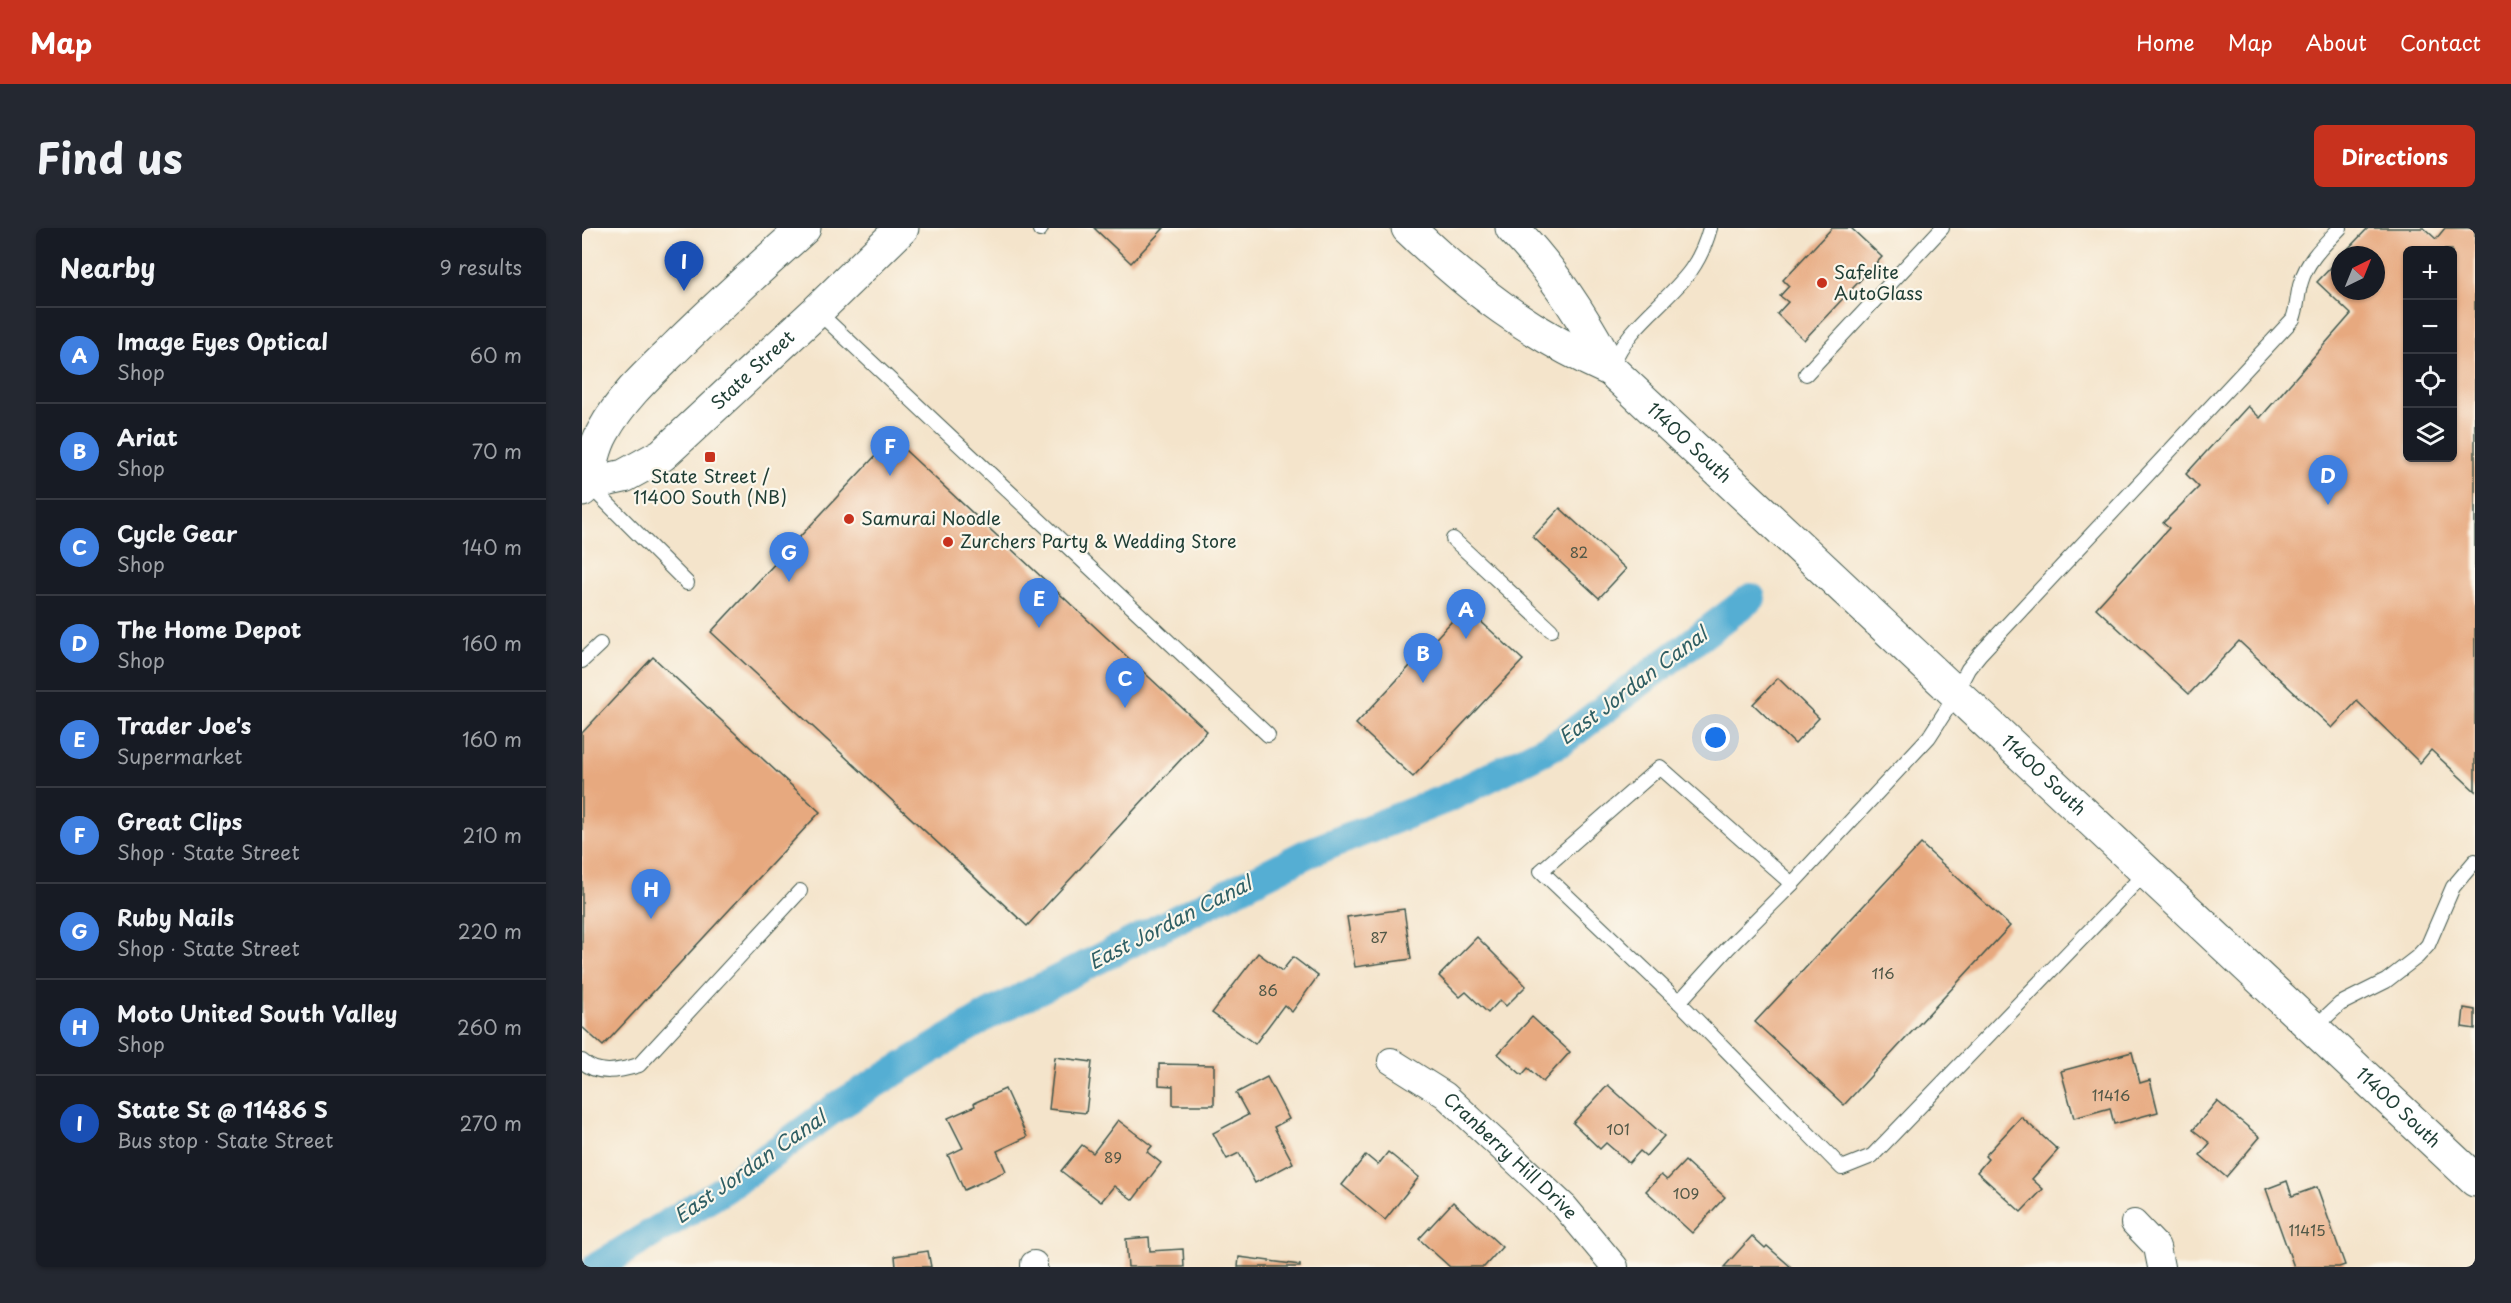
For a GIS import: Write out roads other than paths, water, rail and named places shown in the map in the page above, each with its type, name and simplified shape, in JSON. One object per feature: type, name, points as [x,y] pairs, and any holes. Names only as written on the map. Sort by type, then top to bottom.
[{"type":"main road","points":[[584,484],[602,434],[615,411],[631,391],[718,305],[804,228]]},
{"type":"main road","name":"State Street","points":[[584,484],[624,476],[662,455],[902,228]]},
{"type":"main road","name":"11400 South","points":[[1407,228],[1451,269],[1514,318],[1569,350],[1611,370],[2475,1180]]},
{"type":"main road","name":"11400 South","points":[[1512,228],[1566,294],[1590,331],[1611,370]]},
{"type":"street","name":"Cranberry Hill Drive","points":[[1391,1061],[1445,1095],[1565,1207],[1608,1264]]},
{"type":"street","points":[[2134,1223],[2157,1247],[2161,1267]]},
{"type":"lane","points":[[1611,370],[1622,344],[1631,332],[1689,272],[1700,257],[1710,228]]},
{"type":"lane","points":[[1806,374],[1942,228]]},
{"type":"lane","points":[[1679,1002],[1917,752],[1939,723],[1968,669],[1989,643],[2293,319],[2305,270],[2340,228]]},
{"type":"lane","points":[[816,311],[1268,735]]},
{"type":"lane","points":[[584,484],[687,583]]},
{"type":"lane","points":[[1453,538],[1551,630]]},
{"type":"lane","points":[[582,661],[600,644]]},
{"type":"lane","points":[[1792,884],[1660,766],[1541,871],[1679,1002],[1842,1168],[1872,1156],[2146,871]]},
{"type":"lane","points":[[2314,1028],[2340,1004],[2386,981],[2417,957],[2428,945],[2453,887],[2475,861]]},
{"type":"lane","points":[[582,1062],[588,1067],[615,1072],[639,1065],[800,891]]},
{"type":"waterway","name":"East Jordan Canal","points":[[597,1267],[726,1188],[836,1107],[988,1015],[1306,854],[1450,797],[1562,741],[1751,598]]},
{"type":"place","name":"Safelite AutoGlass","points":[[1822,283]]},
{"type":"place","name":"State St @ 11486 S","points":[[684,291]]},
{"type":"place","name":"State Street / 11400 South (NB)","points":[[710,457]]},
{"type":"place","name":"Great Clips","points":[[890,476]]},
{"type":"place","name":"The Home Depot","points":[[2328,505]]},
{"type":"place","name":"Samurai Noodle","points":[[849,519]]},
{"type":"place","name":"Zurchers Party & Wedding Store","points":[[948,542]]},
{"type":"place","name":"Ruby Nails","points":[[789,582]]},
{"type":"place","name":"Trader Joe's","points":[[1039,628]]},
{"type":"place","name":"Image Eyes Optical","points":[[1466,639]]},
{"type":"place","name":"Ariat","points":[[1423,683]]},
{"type":"place","name":"Cycle Gear","points":[[1125,708]]},
{"type":"place","name":"Moto United South Valley","points":[[651,919]]}]
